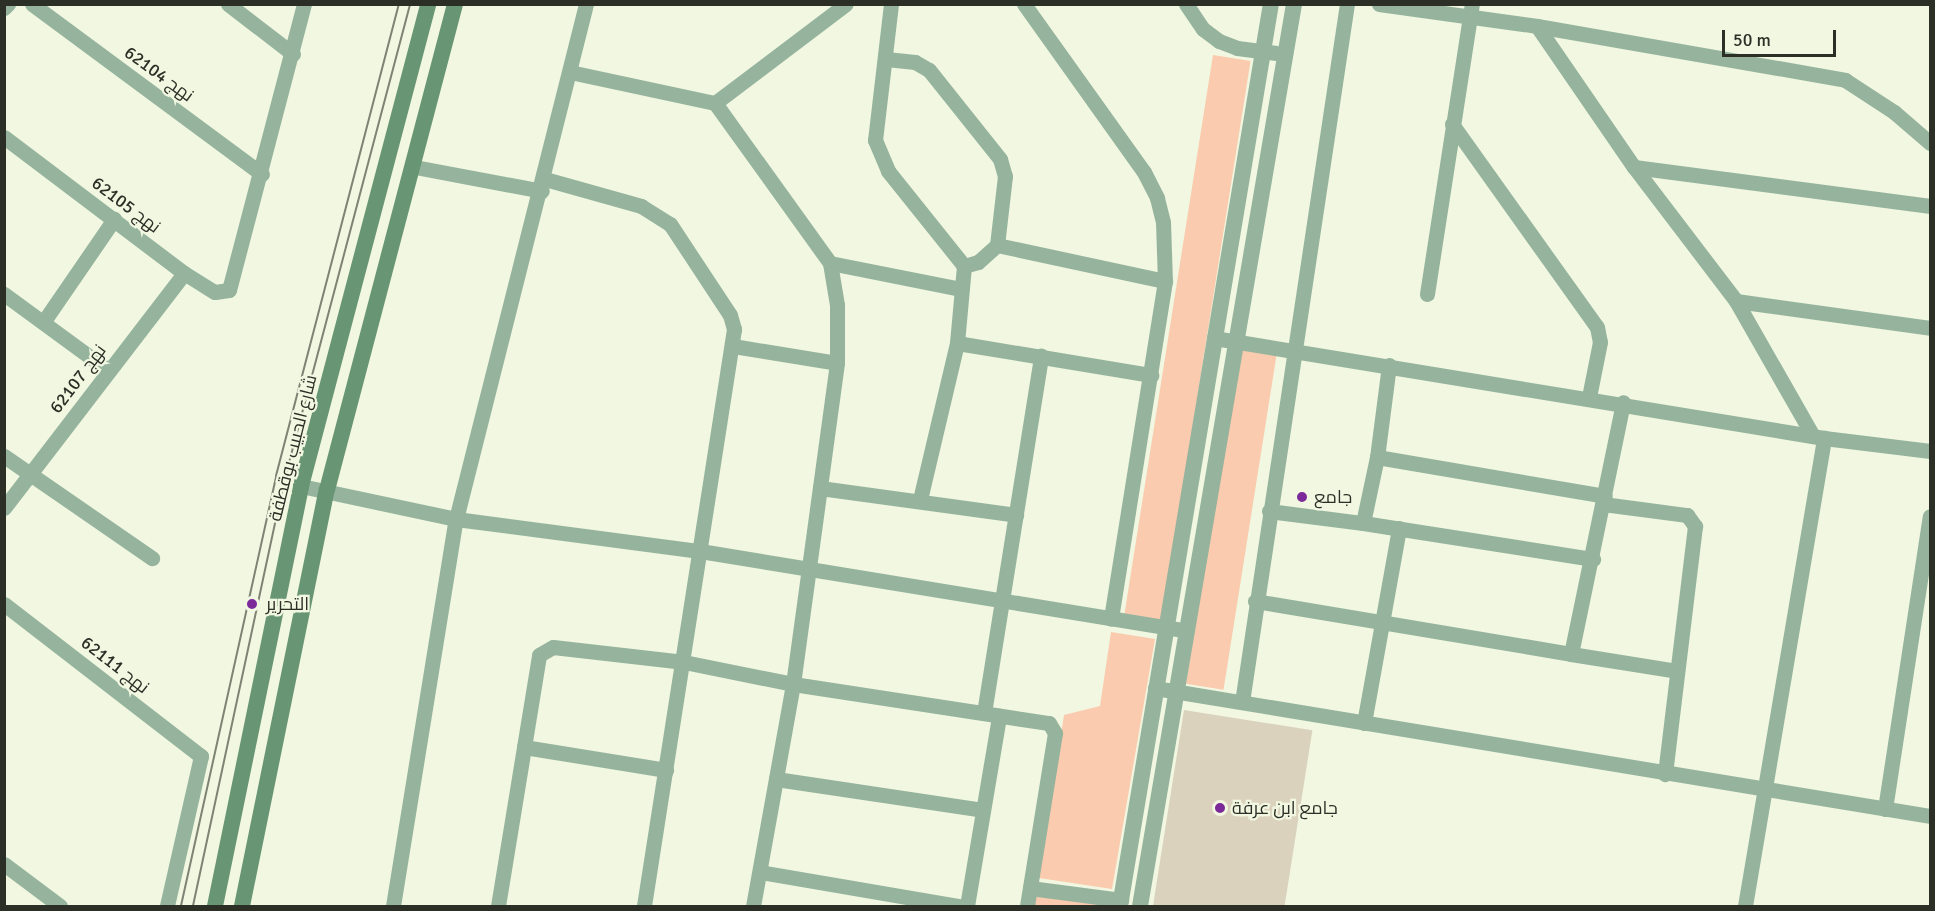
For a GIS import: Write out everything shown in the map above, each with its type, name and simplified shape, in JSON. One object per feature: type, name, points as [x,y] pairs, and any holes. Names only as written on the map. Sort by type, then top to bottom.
[{"type":"main road","name":"شارع الحبيب بوقطفة","points":[[214,906],[302,486],[428,4]]},
{"type":"main road","points":[[242,906],[327,490],[415,167],[455,4]]},
{"type":"street","name":"نهج 62104","points":[[32,4],[262,174]]},
{"type":"street","points":[[228,4],[294,54]]},
{"type":"street","points":[[262,174],[294,54],[304,4]]},
{"type":"street","points":[[393,906],[456,519],[543,185],[586,4]]},
{"type":"street","points":[[715,102],[846,4]]},
{"type":"street","points":[[891,4],[875,140],[880,157],[964,266],[957,343],[920,500]]},
{"type":"street","points":[[1024,4],[1144,172],[1157,198],[1163,222],[1165,281],[1111,619]]},
{"type":"street","points":[[1186,4],[1203,29],[1219,41],[1284,54]]},
{"type":"street","points":[[1030,888],[1121,903],[1155,688],[1271,4]]},
{"type":"street","points":[[1140,906],[1234,341],[1294,4]]},
{"type":"street","points":[[1242,702],[1269,511],[1297,351],[1347,4]]},
{"type":"street","points":[[1379,4],[1471,10],[1537,26],[1845,80],[1886,106],[1930,143]]},
{"type":"street","points":[[1427,294],[1471,10]]},
{"type":"street","points":[[1537,26],[1634,167],[1736,301],[1818,437],[1767,790],[1745,906]]},
{"type":"street","points":[[886,59],[915,62],[929,70],[1000,159],[1005,176],[997,245],[978,262],[964,266]]},
{"type":"street","points":[[570,72],[715,102],[830,263],[837,305],[837,363],[793,684],[753,906]]},
{"type":"street","points":[[1452,124],[1597,327],[1599,342],[1589,397]]},
{"type":"street","name":"نهج 62105","points":[[4,137],[184,273],[215,292],[229,290],[262,174]]},
{"type":"street","points":[[415,167],[543,185],[641,206],[670,224],[730,315],[733,346],[644,906]]},
{"type":"street","points":[[1634,167],[1930,206]]},
{"type":"street","points":[[44,321],[114,219]]},
{"type":"street","points":[[997,245],[1165,281]]},
{"type":"street","points":[[830,263],[961,289]]},
{"type":"street","name":"نهج 62107","points":[[4,508],[184,273]]},
{"type":"street","points":[[4,294],[44,321],[108,370]]},
{"type":"street","points":[[1736,301],[1930,328]]},
{"type":"street","points":[[1214,338],[1623,402],[1818,437],[1930,451]]},
{"type":"street","points":[[957,343],[1151,375]]},
{"type":"street","points":[[733,346],[837,363]]},
{"type":"street","points":[[967,906],[983,810],[1002,601],[1041,356]]},
{"type":"street","points":[[1363,523],[1377,457],[1389,365]]},
{"type":"street","points":[[1571,654],[1593,559],[1623,402]]},
{"type":"street","points":[[4,456],[29,476],[152,558]]},
{"type":"street","points":[[1377,457],[1686,515],[1692,519],[1695,526],[1665,774]]},
{"type":"street","points":[[302,486],[456,519],[700,551],[1186,631]]},
{"type":"street","points":[[820,488],[1016,515]]},
{"type":"street","points":[[1269,511],[1399,528],[1593,559]]},
{"type":"street","points":[[1885,809],[1930,516]]},
{"type":"street","points":[[1364,723],[1385,624],[1399,528]]},
{"type":"street","points":[[1255,601],[1677,672]]},
{"type":"street","name":"نهج 62111","points":[[4,604],[201,756],[167,906]]},
{"type":"street","points":[[498,906],[539,655],[545,649],[684,663],[793,684],[1049,723],[1055,733],[1027,906]]},
{"type":"street","points":[[1155,688],[1930,816]]},
{"type":"street","points":[[524,747],[666,770]]},
{"type":"street","points":[[776,779],[983,810]]},
{"type":"street","points":[[4,864],[60,906]]},
{"type":"street","points":[[759,872],[960,906]]},
{"type":"shaded area","points":[[1213,55],[1251,61],[1162,622],[1124,616]]},
{"type":"shaded area","points":[[1239,349],[1277,355],[1224,690],[1186,684]]},
{"type":"shaded area","points":[[1111,632],[1155,639],[1112,889],[1039,878],[1064,715],[1100,706]]},
{"type":"shaded area","points":[[1034,895],[1111,906],[1032,906]]},
{"type":"building","points":[[1184,710],[1312,730],[1285,906],[1153,906]]},
{"type":"tram line","points":[[181,906],[276,476],[399,4]]},
{"type":"tram line","points":[[193,906],[285,478],[410,4]]},
{"type":"place","name":"جامع","points":[[1302,497]]},
{"type":"place","name":"التحرير","points":[[252,604]]},
{"type":"place","name":"جامع ابن عرفة","points":[[1220,808]]}]
